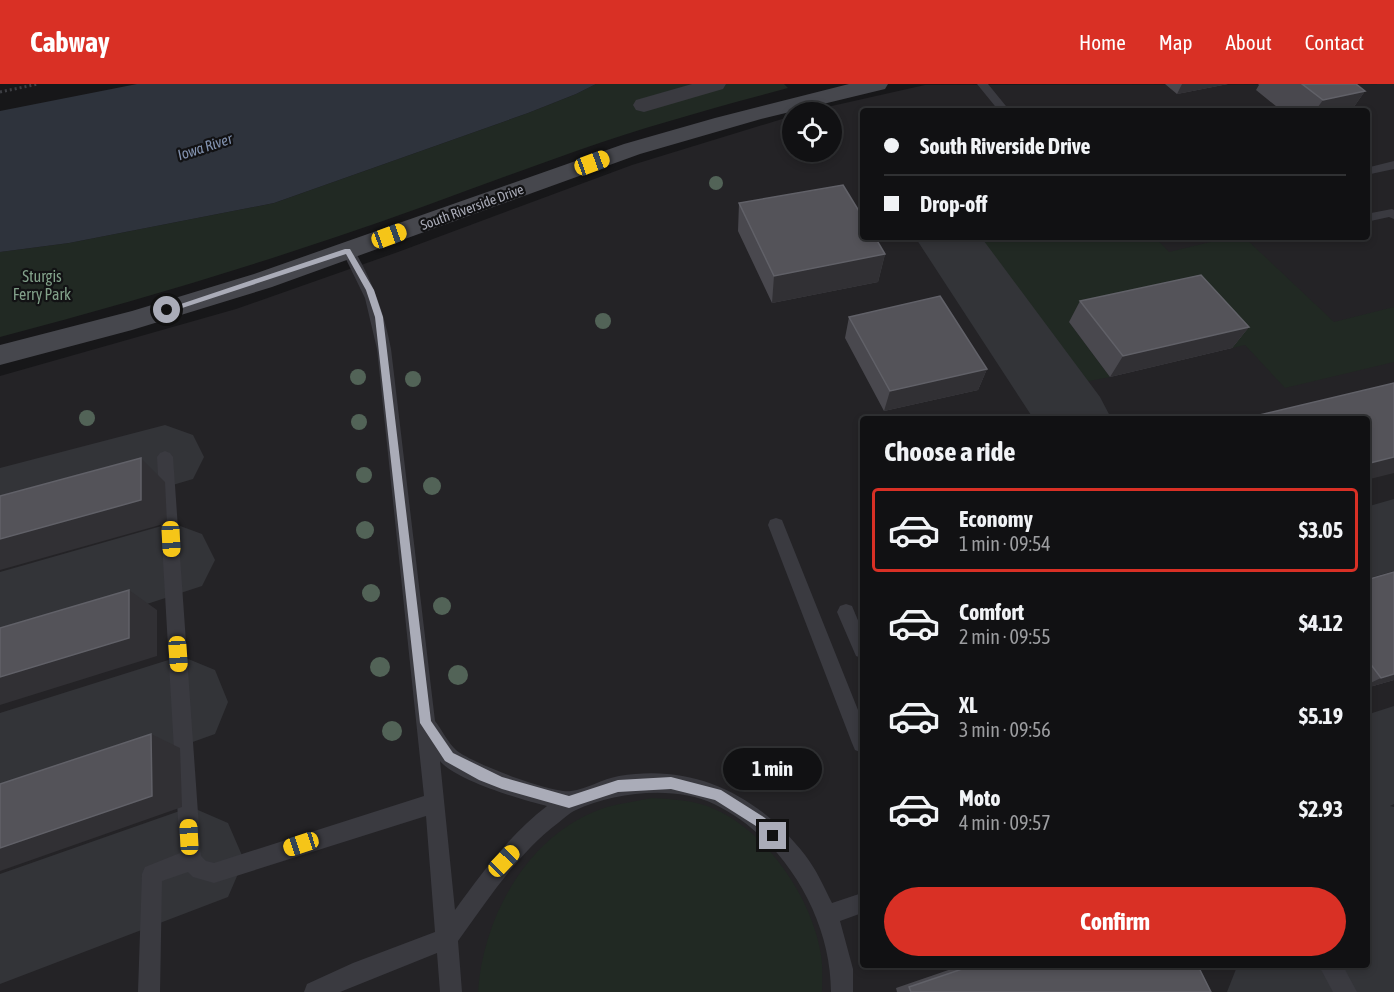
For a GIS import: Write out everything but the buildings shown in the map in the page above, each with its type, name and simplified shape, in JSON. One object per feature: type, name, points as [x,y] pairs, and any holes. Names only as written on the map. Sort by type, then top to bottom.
[{"type":"main road","name":"South Riverside Drive","points":[[0,356],[147,316],[348,251],[630,150],[788,105],[877,84]]},
{"type":"street","points":[[644,105],[715,84]]},
{"type":"lane","points":[[982,84],[1002,108]]},
{"type":"lane","points":[[1370,171],[1394,165]]},
{"type":"lane","points":[[1370,217],[1392,213],[1394,215]]},
{"type":"lane","points":[[348,251],[370,290],[379,317],[384,349],[435,802],[451,992]]},
{"type":"lane","points":[[165,457],[191,860],[200,870],[214,873],[435,802]]},
{"type":"lane","points":[[776,525],[860,738]]},
{"type":"lane","points":[[846,612],[860,645]]},
{"type":"lane","points":[[426,723],[449,757],[483,776],[521,790],[569,802]]},
{"type":"lane","points":[[315,992],[353,974],[446,939],[504,861],[535,828],[569,802],[618,786],[671,783],[717,794],[760,822],[799,863],[827,915],[842,969],[842,992]]},
{"type":"lane","points":[[149,992],[152,874],[191,860]]},
{"type":"lane","points":[[827,915],[860,904]]},
{"type":"lane","points":[[1331,968],[1346,992]]},
{"type":"path","points":[[0,92],[38,84]]},
{"type":"shaded area","points":[[1394,84],[1394,992],[0,992],[0,376],[236,309],[632,165],[782,119],[782,162],[842,162],[842,104],[925,85]]},
{"type":"green space","name":"Sturgis Ferry Park","points":[[596,84],[784,84],[788,88],[605,141],[369,226],[255,264],[0,337],[0,252],[69,243],[274,203],[528,113]]},
{"type":"green space","points":[[973,240],[1158,240],[1169,252],[1219,240],[1247,240],[1334,322],[1394,307],[1394,362],[1285,388],[1245,345],[1232,348],[1069,322],[1110,377],[1074,384]]},
{"type":"green space","points":[[652,798],[687,801],[707,806],[728,816],[766,847],[796,887],[816,933],[821,955],[822,992],[478,992],[489,934],[516,880],[534,856],[555,835],[580,819],[607,807]]},
{"type":"water","name":"Iowa River","points":[[137,84],[596,84],[528,113],[274,203],[69,243],[0,252],[0,111]]},
{"type":"taxiway","points":[[949,240],[1072,416]]},
{"type":"taxiway","points":[[0,502],[165,457]]},
{"type":"taxiway","points":[[1370,542],[1394,535]]},
{"type":"taxiway","points":[[0,612],[172,560]]},
{"type":"taxiway","points":[[0,762],[181,702]]},
{"type":"taxiway","points":[[1370,764],[1394,755]]},
{"type":"taxiway","points":[[1370,854],[1394,888]]},
{"type":"taxiway","points":[[0,929],[191,860]]},
{"type":"taxiway","points":[[1284,992],[1341,968]]},
{"type":"route","points":[[167,310],[348,251],[370,290],[379,317],[426,723],[449,757],[483,776],[521,790],[569,802],[618,786],[671,783],[717,794],[760,822],[773,836]]}]
